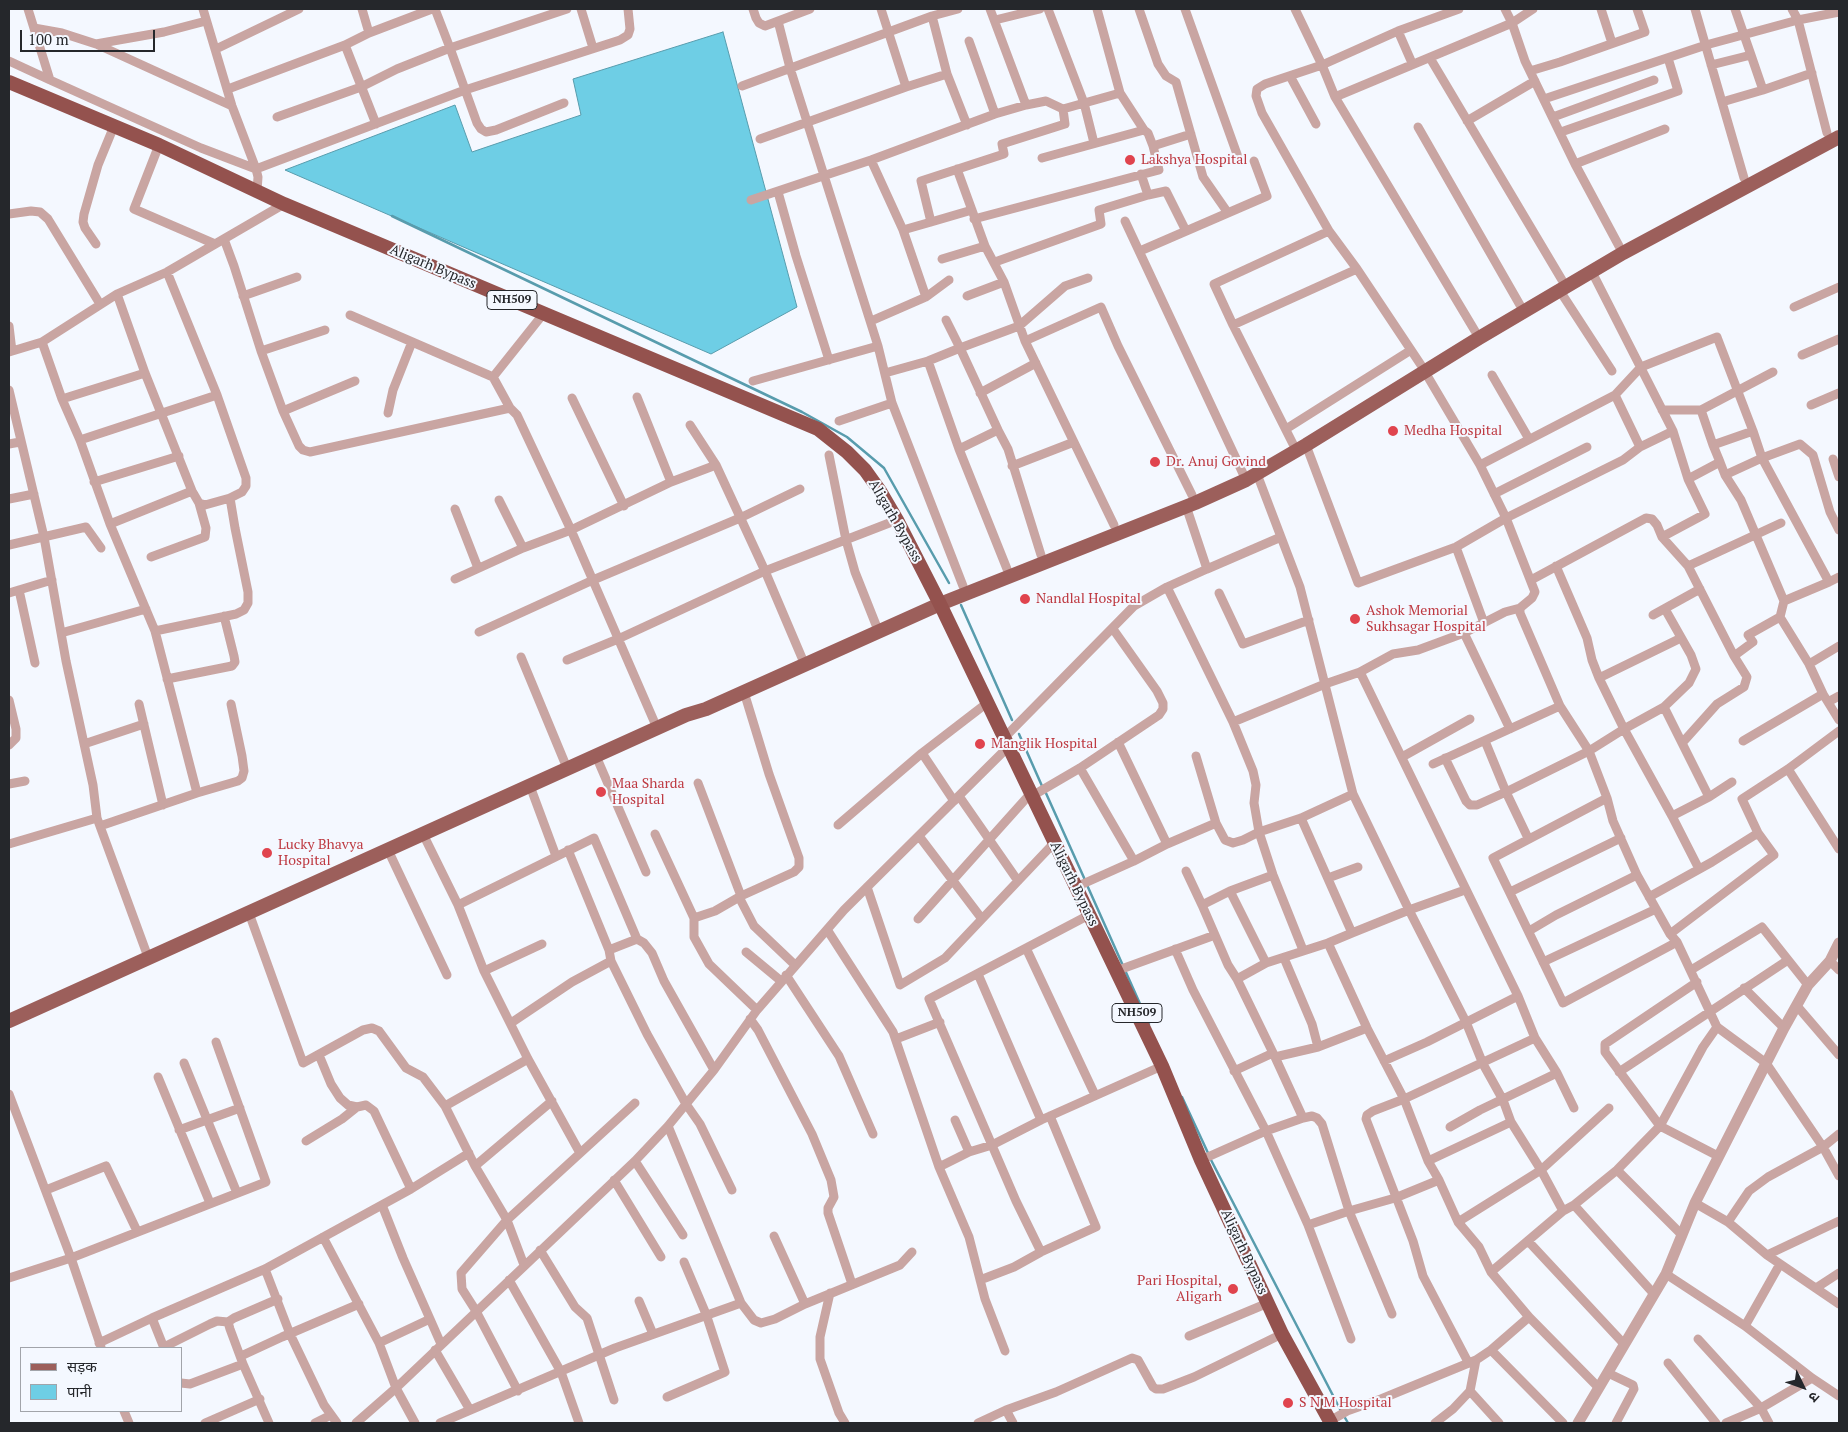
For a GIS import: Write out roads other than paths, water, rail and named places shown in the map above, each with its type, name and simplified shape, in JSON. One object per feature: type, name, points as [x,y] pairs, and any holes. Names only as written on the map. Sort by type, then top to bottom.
[{"type":"highway","name":"Aligarh Bypass","points":[[9,82],[158,145],[257,181],[284,204],[818,430],[847,452],[865,470],[897,520],[1033,794],[1054,843],[1082,885],[1089,915],[1122,969],[1162,1066],[1208,1158],[1282,1334],[1332,1420]]},
{"type":"main road","points":[[686,715],[704,702],[876,625],[1189,501],[1249,475],[1561,285],[1619,246],[1744,178],[1835,133]]},
{"type":"main road","points":[[1561,285],[1592,272],[1835,133]]},
{"type":"main road","points":[[1423,368],[1475,331],[1528,304]]},
{"type":"main road","points":[[9,1021],[530,786],[566,768],[686,715],[706,709],[744,692],[938,601],[963,586],[1114,525],[1133,522]]},
{"type":"street","points":[[28,9],[50,80]]},
{"type":"street","points":[[203,9],[257,181]]},
{"type":"street","points":[[216,49],[299,9]]},
{"type":"street","points":[[362,9],[369,33]]},
{"type":"street","points":[[228,89],[344,45],[405,14],[434,9],[481,130],[486,132],[496,130],[564,103]]},
{"type":"street","points":[[278,117],[361,87],[397,69],[450,48],[567,9]]},
{"type":"street","points":[[581,9],[593,48]]},
{"type":"street","points":[[257,181],[376,124],[466,90],[620,40],[628,35],[630,29],[628,9]]},
{"type":"street","points":[[753,9],[760,23],[765,26],[810,9]]},
{"type":"street","points":[[881,9],[906,86]]},
{"type":"street","points":[[742,86],[932,16],[958,9]]},
{"type":"street","points":[[990,9],[1026,105]]},
{"type":"street","points":[[995,20],[1040,9]]},
{"type":"street","points":[[1048,9],[1084,103],[1094,144]]},
{"type":"street","points":[[903,230],[1159,170],[1148,133],[1144,130],[1120,93],[1097,9]]},
{"type":"street","points":[[1139,9],[1158,64],[1166,76],[1176,82],[1203,178],[1228,213]]},
{"type":"street","points":[[1186,9],[1238,157]]},
{"type":"street","points":[[1295,9],[1322,65],[1334,97],[1475,331]]},
{"type":"street","points":[[1233,722],[1325,684],[1360,672],[1393,654],[1418,650],[1464,633],[1505,612],[1520,608],[1532,598],[1535,592],[1506,518],[1480,465],[1423,368],[1357,268],[1329,231],[1262,113],[1256,96],[1257,89],[1322,65],[1398,31],[1459,9]]},
{"type":"street","points":[[1505,9],[1535,82],[1575,164],[1619,246]]},
{"type":"street","points":[[1334,97],[1512,23],[1534,9]]},
{"type":"street","points":[[1601,9],[1612,43]]},
{"type":"street","points":[[1530,71],[1645,32],[1637,9]]},
{"type":"street","points":[[1695,9],[1744,178]]},
{"type":"street","points":[[1736,9],[1763,90]]},
{"type":"street","points":[[1792,9],[1798,20],[1812,73],[1835,133]]},
{"type":"street","points":[[1544,100],[1706,45],[1798,20],[1839,12]]},
{"type":"street","points":[[932,16],[947,74],[967,125]]},
{"type":"street","points":[[96,44],[164,32],[206,21]]},
{"type":"street","points":[[778,22],[790,68],[871,321],[892,403],[963,586]]},
{"type":"street","points":[[34,28],[62,33],[96,44],[232,106]]},
{"type":"street","points":[[1398,31],[1412,64]]},
{"type":"street","points":[[969,41],[995,114]]},
{"type":"street","points":[[344,45],[376,124]]},
{"type":"street","points":[[1712,65],[1751,54]]},
{"type":"street","points":[[1430,58],[1612,371]]},
{"type":"street","points":[[1561,132],[1678,91],[1668,58]]},
{"type":"street","points":[[9,62],[201,148],[257,181]]},
{"type":"street","points":[[1722,102],[1812,73]]},
{"type":"street","points":[[760,139],[906,86],[947,74]]},
{"type":"street","points":[[1290,76],[1316,124]]},
{"type":"street","points":[[1553,117],[1654,80]]},
{"type":"street","points":[[1467,121],[1535,82]]},
{"type":"street","points":[[751,200],[871,160],[995,114],[1026,105],[1046,101],[1063,109],[1120,93]]},
{"type":"street","points":[[931,222],[921,181],[1004,154],[1002,144],[1065,124],[1063,109]]},
{"type":"street","points":[[96,244],[85,228],[83,222],[84,214],[98,165],[114,126]]},
{"type":"street","points":[[1418,127],[1528,304]]},
{"type":"street","points":[[1575,164],[1665,129]]},
{"type":"street","points":[[1042,158],[1144,130]]},
{"type":"street","points":[[1153,146],[1191,134]]},
{"type":"street","points":[[158,145],[134,209],[215,244]]},
{"type":"street","points":[[871,160],[903,230],[926,296]]},
{"type":"street","points":[[1140,251],[1267,196],[1254,161]]},
{"type":"street","points":[[957,169],[985,246],[1004,282],[1025,341],[1114,525]]},
{"type":"street","points":[[1141,174],[1148,195]]},
{"type":"street","points":[[995,262],[1101,224],[1099,210],[1166,191],[1186,231]]},
{"type":"street","points":[[778,192],[829,360]]},
{"type":"street","points":[[9,326],[10,352],[42,342],[117,294],[167,272],[284,204]]},
{"type":"street","points":[[9,214],[31,211],[40,212],[48,219],[100,304]]},
{"type":"street","points":[[1126,221],[1281,537],[1300,588],[1309,620],[1353,794],[1466,1022],[1482,1064],[1503,1100],[1511,1122],[1541,1170],[1563,1211]]},
{"type":"street","points":[[1329,231],[1214,284],[1232,325],[1286,429],[1299,444],[1358,583],[1456,547],[1506,518],[1624,460],[1640,447],[1673,431]]},
{"type":"street","points":[[224,239],[283,411],[299,446],[303,450],[310,452],[510,408]]},
{"type":"street","points":[[942,259],[985,246]]},
{"type":"street","points":[[1232,325],[1357,268]]},
{"type":"street","points":[[167,272],[217,395],[246,478],[246,486],[242,492],[213,504],[205,505],[199,503]]},
{"type":"street","points":[[1592,272],[1673,431],[1688,479],[1705,514],[1662,537]]},
{"type":"street","points":[[243,296],[297,277]]},
{"type":"street","points":[[885,373],[928,361],[1019,326],[1065,286],[1088,278]]},
{"type":"street","points":[[871,321],[926,296],[949,280]]},
{"type":"street","points":[[967,296],[1004,282]]},
{"type":"street","points":[[1794,307],[1839,287]]},
{"type":"street","points":[[117,294],[145,373],[192,491],[199,503],[206,528],[205,537],[151,557]]},
{"type":"street","points":[[1025,341],[1101,307],[1189,501],[1206,569]]},
{"type":"street","points":[[493,377],[544,313]]},
{"type":"street","points":[[350,315],[493,377],[510,408],[517,415],[593,580],[657,728]]},
{"type":"street","points":[[946,320],[1008,450],[1041,555]]},
{"type":"street","points":[[261,351],[325,330]]},
{"type":"street","points":[[1480,465],[1615,395],[1640,367],[1717,337],[1762,458],[1829,582]]},
{"type":"street","points":[[1802,355],[1839,339]]},
{"type":"street","points":[[42,342],[110,524],[154,630],[197,793]]},
{"type":"street","points":[[388,413],[393,390],[412,342]]},
{"type":"street","points":[[753,381],[878,346]]},
{"type":"street","points":[[1286,429],[1411,350]]},
{"type":"street","points":[[928,361],[959,449],[1006,569]]},
{"type":"street","points":[[980,393],[1036,363]]},
{"type":"street","points":[[1662,410],[1701,410],[1773,372]]},
{"type":"street","points":[[62,399],[145,373]]},
{"type":"street","points":[[1492,375],[1529,439]]},
{"type":"street","points":[[283,411],[355,381]]},
{"type":"street","points":[[9,390],[44,538],[61,633],[94,785],[98,822],[148,957]]},
{"type":"street","points":[[1811,405],[1839,393]]},
{"type":"street","points":[[80,440],[217,395]]},
{"type":"street","points":[[1615,395],[1640,447]]},
{"type":"street","points":[[637,397],[671,482]]},
{"type":"street","points":[[572,398],[624,506]]},
{"type":"street","points":[[839,421],[892,403]]},
{"type":"street","points":[[1701,410],[1725,475],[1741,500],[1784,601],[1780,617],[1809,664],[1839,720]]},
{"type":"street","points":[[690,425],[716,465],[765,571],[802,658]]},
{"type":"street","points":[[959,449],[998,430]]},
{"type":"street","points":[[1713,445],[1753,431]]},
{"type":"street","points":[[9,444],[20,442]]},
{"type":"street","points":[[1012,466],[1074,442]]},
{"type":"street","points":[[1725,475],[1762,458],[1800,444],[1813,455],[1830,512],[1839,530]]},
{"type":"street","points":[[1494,494],[1586,448]]},
{"type":"street","points":[[829,455],[846,540],[855,572],[876,625]]},
{"type":"street","points":[[94,482],[179,456]]},
{"type":"street","points":[[1833,459],[1839,477]]},
{"type":"street","points":[[1688,479],[1720,462]]},
{"type":"street","points":[[456,578],[624,506],[671,482],[716,465]]},
{"type":"street","points":[[479,632],[800,490]]},
{"type":"street","points":[[110,524],[192,491]]},
{"type":"street","points":[[9,499],[34,494]]},
{"type":"street","points":[[154,630],[224,616],[244,610],[248,603],[248,592],[234,528],[230,498]]},
{"type":"street","points":[[499,500],[523,548]]},
{"type":"street","points":[[455,509],[478,568]]},
{"type":"street","points":[[1531,580],[1646,518],[1652,519],[1662,537],[1688,566],[1734,656],[1748,678],[1744,687],[1717,704],[1682,742]]},
{"type":"street","points":[[567,660],[765,571],[897,520]]},
{"type":"street","points":[[1688,566],[1781,523]]},
{"type":"street","points":[[9,545],[86,527],[100,548]]},
{"type":"street","points":[[356,1423],[396,1388],[635,1161],[668,1126],[714,1070],[757,1010],[795,965],[828,931],[844,910],[957,798],[1006,742],[1134,606],[1167,587],[1281,537]]},
{"type":"street","points":[[1456,547],[1484,623]]},
{"type":"street","points":[[1556,566],[1587,638],[1592,660],[1599,678],[1624,729],[1699,869]]},
{"type":"street","points":[[1784,601],[1839,577]]},
{"type":"street","points":[[9,593],[52,580]]},
{"type":"street","points":[[1167,587],[1233,722],[1253,771],[1256,784],[1254,803],[1259,832],[1273,875],[1303,950]]},
{"type":"street","points":[[1653,615],[1700,589]]},
{"type":"street","points":[[18,590],[35,663]]},
{"type":"street","points":[[1219,592],[1243,644],[1309,620]]},
{"type":"street","points":[[1520,608],[1520,613],[1560,706],[1589,751],[1621,838],[1637,875],[1670,934],[1677,942],[1717,1027],[1766,1063],[1823,1147],[1839,1176]]},
{"type":"street","points":[[61,633],[146,609]]},
{"type":"street","points":[[1445,758],[1466,801],[1470,805],[1477,805],[1589,751],[1664,707],[1688,683],[1696,669],[1691,655],[1665,609]]},
{"type":"street","points":[[167,679],[232,666],[235,662],[224,616]]},
{"type":"street","points":[[1734,656],[1753,642],[1748,635],[1780,617]]},
{"type":"street","points":[[918,918],[989,839],[1033,794],[1080,768],[1159,715],[1163,709],[1163,702],[1113,628]]},
{"type":"street","points":[[1464,633],[1510,729]]},
{"type":"street","points":[[1599,678],[1681,638]]},
{"type":"street","points":[[1809,664],[1839,646]]},
{"type":"street","points":[[521,657],[566,768]]},
{"type":"street","points":[[1360,672],[1518,996],[1535,1038],[1557,1073],[1574,1108]]},
{"type":"street","points":[[694,918],[715,911],[794,872],[799,867],[798,858],[769,774],[744,692]]},
{"type":"street","points":[[1743,741],[1826,698],[1839,696]]},
{"type":"street","points":[[9,700],[16,729],[16,738],[9,745]]},
{"type":"street","points":[[838,824],[922,753],[987,703]]},
{"type":"street","points":[[139,704],[163,805]]},
{"type":"street","points":[[9,844],[163,805],[238,781],[242,778],[244,771],[231,704]]},
{"type":"street","points":[[1433,764],[1560,706]]},
{"type":"street","points":[[1664,707],[1709,798]]},
{"type":"street","points":[[1402,757],[1470,719]]},
{"type":"street","points":[[84,744],[144,724]]},
{"type":"street","points":[[1670,934],[1774,855],[1758,833],[1742,799],[1788,769],[1839,731]]},
{"type":"street","points":[[1484,741],[1528,838]]},
{"type":"street","points":[[1118,742],[1167,844]]},
{"type":"street","points":[[922,753],[989,839],[1018,881]]},
{"type":"street","points":[[596,756],[646,872]]},
{"type":"street","points":[[1196,756],[1216,823],[1225,840],[1233,843],[1302,818],[1353,794]]},
{"type":"street","points":[[1080,768],[1134,861]]},
{"type":"street","points":[[1788,769],[1839,849]]},
{"type":"street","points":[[9,784],[25,780]]},
{"type":"street","points":[[1672,816],[1709,798],[1732,782]]},
{"type":"street","points":[[698,783],[740,897],[754,926],[795,965]]},
{"type":"street","points":[[530,786],[556,856]]},
{"type":"street","points":[[1607,798],[1493,858],[1563,1003],[1677,942]]},
{"type":"street","points":[[1302,818],[1352,932]]},
{"type":"street","points":[[1082,885],[1167,844],[1216,823]]},
{"type":"street","points":[[1649,897],[1758,833]]},
{"type":"street","points":[[423,834],[458,905],[484,971],[528,1059],[580,1153]]},
{"type":"street","points":[[655,834],[694,918],[694,937],[709,964],[757,1010]]},
{"type":"street","points":[[919,836],[982,919]]},
{"type":"street","points":[[458,905],[594,838],[637,939],[644,943],[652,953],[664,981],[714,1070]]},
{"type":"street","points":[[1510,892],[1621,838]]},
{"type":"street","points":[[867,887],[900,985],[945,958],[1054,843]]},
{"type":"street","points":[[388,850],[447,975]]},
{"type":"street","points":[[568,850],[609,950],[611,961],[686,1104],[700,1124],[732,1190]]},
{"type":"street","points":[[1328,878],[1358,867]]},
{"type":"street","points":[[1186,871],[1228,965],[1237,979],[1303,1118]]},
{"type":"street","points":[[1202,905],[1230,891],[1273,875]]},
{"type":"street","points":[[1529,931],[1556,915],[1637,875]]},
{"type":"street","points":[[1237,979],[1266,963],[1328,943],[1352,932],[1465,890]]},
{"type":"street","points":[[1230,891],[1266,963]]},
{"type":"street","points":[[1543,962],[1656,909]]},
{"type":"street","points":[[249,913],[303,1063],[363,1030],[372,1028],[379,1031],[406,1068],[423,1077],[445,1106],[475,1166],[507,1220],[524,1266]]},
{"type":"street","points":[[1042,1252],[1016,1201],[929,999],[1089,915]]},
{"type":"street","points":[[1691,970],[1762,927],[1808,986]]},
{"type":"street","points":[[828,931],[894,1032],[939,1166],[966,1230],[985,1299],[1005,1352]]},
{"type":"street","points":[[1122,969],[1214,935]]},
{"type":"street","points":[[609,950],[637,939]]},
{"type":"street","points":[[1328,943],[1367,1028],[1404,1099],[1428,1161],[1458,1222],[1479,1247],[1491,1272],[1529,1317],[1599,1388]]},
{"type":"street","points":[[1578,1423],[1666,1274],[1695,1203],[1784,1028],[1808,986],[1830,961],[1839,943]]},
{"type":"street","points":[[484,971],[542,944]]},
{"type":"street","points":[[1026,948],[1095,1096]]},
{"type":"street","points":[[1175,949],[1193,990],[1266,1131],[1308,1225],[1351,1339]]},
{"type":"street","points":[[746,952],[784,978],[840,1056],[873,1134]]},
{"type":"street","points":[[1284,958],[1312,1024],[1318,1047]]},
{"type":"street","points":[[1619,1072],[1788,960]]},
{"type":"street","points":[[511,1023],[572,982],[611,961]]},
{"type":"street","points":[[1830,961],[1839,970]]},
{"type":"street","points":[[978,974],[1041,1120]]},
{"type":"street","points":[[1697,982],[1605,1044],[1604,1052],[1660,1126],[1718,1156]]},
{"type":"street","points":[[1744,988],[1784,1028]]},
{"type":"street","points":[[1384,1061],[1518,996]]},
{"type":"street","points":[[1796,1006],[1839,1055]]},
{"type":"street","points":[[750,1019],[758,1030],[812,1134],[831,1180],[834,1197],[828,1208],[828,1213],[852,1284]]},
{"type":"street","points":[[896,1039],[940,1022]]},
{"type":"street","points":[[1491,1272],[1563,1211],[1574,1205],[1617,1170],[1660,1126],[1703,1047],[1717,1027]]},
{"type":"street","points":[[1234,1071],[1274,1055],[1318,1047],[1367,1028]]},
{"type":"street","points":[[1435,1423],[1454,1409],[1470,1391],[1472,1361],[1423,1276],[1413,1241],[1366,1119],[1367,1114],[1482,1064],[1535,1038]]},
{"type":"street","points":[[9,1278],[71,1258],[266,1182],[216,1042]]},
{"type":"street","points":[[319,1055],[331,1084],[340,1098],[348,1104],[356,1107],[366,1106],[374,1111],[411,1189]]},
{"type":"street","points":[[445,1106],[528,1059]]},
{"type":"street","points":[[184,1064],[237,1193]]},
{"type":"street","points":[[939,1166],[969,1152],[992,1145],[1041,1120],[1162,1066]]},
{"type":"street","points":[[1450,1127],[1480,1110],[1557,1073]]},
{"type":"street","points":[[158,1077],[210,1204]]},
{"type":"street","points":[[9,1094],[71,1258],[100,1346],[152,1318],[265,1269],[382,1206],[469,1152]]},
{"type":"street","points":[[475,1166],[552,1101]]},
{"type":"street","points":[[518,1390],[476,1311],[462,1289],[462,1272],[507,1220],[635,1103]]},
{"type":"street","points":[[306,1141],[342,1119],[356,1107]]},
{"type":"street","points":[[180,1130],[240,1108]]},
{"type":"street","points":[[1458,1222],[1541,1170],[1609,1108]]},
{"type":"street","points":[[980,1280],[1014,1267],[1096,1227],[1050,1116]]},
{"type":"street","points":[[1208,1158],[1266,1131],[1303,1118],[1312,1116],[1317,1118],[1322,1124],[1349,1211],[1392,1314]]},
{"type":"street","points":[[955,1120],[969,1152]]},
{"type":"street","points":[[1428,1161],[1511,1122]]},
{"type":"street","points":[[668,1126],[741,1303],[754,1320],[761,1323],[774,1320],[830,1293],[900,1265],[912,1252]]},
{"type":"street","points":[[1728,1222],[1749,1191],[1768,1177],[1823,1147],[1839,1134]]},
{"type":"street","points":[[635,1161],[683,1235]]},
{"type":"street","points":[[46,1190],[106,1166],[137,1231]]},
{"type":"street","points":[[1617,1170],[1682,1234]]},
{"type":"street","points":[[614,1180],[661,1257]]},
{"type":"street","points":[[1308,1225],[1395,1198],[1439,1180]]},
{"type":"street","points":[[1695,1203],[1728,1222],[1767,1255],[1839,1304]]},
{"type":"street","points":[[1574,1205],[1654,1294]]},
{"type":"street","points":[[382,1206],[430,1319],[438,1347],[470,1410]]},
{"type":"street","points":[[1767,1255],[1839,1221]]},
{"type":"street","points":[[774,1236],[805,1304]]},
{"type":"street","points":[[323,1237],[379,1343],[396,1388],[415,1423]]},
{"type":"street","points":[[1528,1241],[1624,1344]]},
{"type":"street","points":[[540,1250],[575,1308],[587,1318],[614,1400]]},
{"type":"street","points":[[667,1397],[725,1372],[706,1314],[684,1262]]},
{"type":"street","points":[[1745,1326],[1780,1264]]},
{"type":"street","points":[[265,1269],[290,1334],[324,1405],[337,1423]]},
{"type":"street","points":[[1816,1288],[1839,1273]]},
{"type":"street","points":[[1666,1274],[1745,1326],[1812,1378],[1839,1396]]},
{"type":"street","points":[[509,1280],[561,1372],[579,1423]]},
{"type":"street","points":[[830,1293],[820,1337],[820,1359],[839,1413],[845,1423]]},
{"type":"street","points":[[166,1347],[210,1324],[228,1322],[278,1299]]},
{"type":"street","points":[[639,1301],[653,1334]]},
{"type":"street","points":[[440,1423],[599,1355],[706,1314],[741,1303]]},
{"type":"street","points":[[1189,1336],[1268,1303]]},
{"type":"street","points":[[182,1383],[190,1384],[242,1360],[290,1334],[359,1304]]},
{"type":"street","points":[[1332,1420],[1347,1411],[1472,1361],[1491,1350],[1529,1317]]},
{"type":"street","points":[[152,1318],[164,1347]]},
{"type":"street","points":[[379,1343],[430,1319]]},
{"type":"street","points":[[228,1322],[269,1423]]},
{"type":"street","points":[[978,1423],[1006,1410],[1056,1392],[1132,1358],[1138,1360],[1152,1387],[1163,1389],[1194,1377],[1282,1334]]},
{"type":"street","points":[[1698,1339],[1761,1408],[1769,1423]]},
{"type":"street","points":[[1491,1350],[1564,1423]]},
{"type":"street","points":[[1668,1363],[1716,1423]]},
{"type":"street","points":[[1608,1373],[1633,1385],[1634,1389],[1616,1423]]},
{"type":"street","points":[[1726,1423],[1761,1408],[1812,1378]]},
{"type":"street","points":[[1470,1391],[1499,1423]]},
{"type":"street","points":[[205,1423],[260,1399]]},
{"type":"street","points":[[1006,1410],[1013,1423]]},
{"type":"street","points":[[314,1423],[331,1415]]},
{"type":"water","points":[[723,32],[797,307],[711,354],[285,170],[455,105],[472,152],[581,115],[573,79]]},
{"type":"waterway","points":[[392,216],[802,412],[847,437],[884,468],[949,583]]},
{"type":"waterway","points":[[961,605],[1012,720]]},
{"type":"waterway","points":[[1019,734],[1042,786]]},
{"type":"waterway","points":[[1045,791],[1085,880]]},
{"type":"waterway","points":[[1087,885],[1149,1024]]},
{"type":"waterway","points":[[1182,1097],[1208,1153]]},
{"type":"waterway","points":[[1210,1158],[1341,1411]]},
{"type":"waterway","points":[[1344,1416],[1348,1423]]},
{"type":"place","name":"Lakshya Hospital","points":[[1130,160]]},
{"type":"place","name":"Medha Hospital","points":[[1393,431]]},
{"type":"place","name":"Dr. Anuj Govind","points":[[1155,462]]},
{"type":"place","name":"Nandlal Hospital","points":[[1025,599]]},
{"type":"place","name":"Ashok Memorial Sukhsagar Hospital","points":[[1355,619]]},
{"type":"place","name":"Manglik Hospital","points":[[980,744]]},
{"type":"place","name":"Maa Sharda Hospital","points":[[601,792]]},
{"type":"place","name":"Lucky Bhavya Hospital","points":[[267,853]]},
{"type":"place","name":"Pari Hospital, Aligarh","points":[[1233,1289]]},
{"type":"place","name":"S N M Hospital","points":[[1288,1403]]}]
